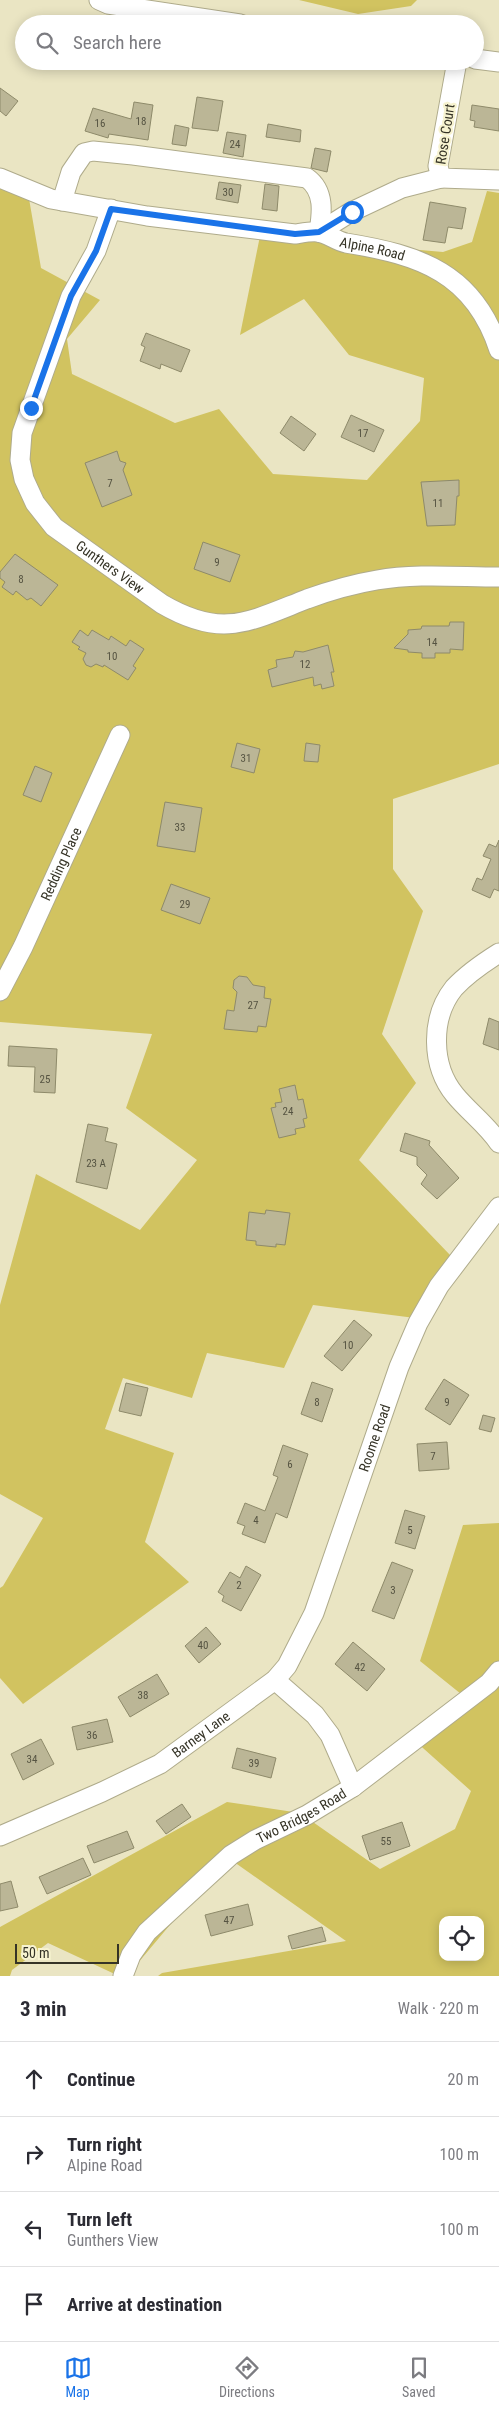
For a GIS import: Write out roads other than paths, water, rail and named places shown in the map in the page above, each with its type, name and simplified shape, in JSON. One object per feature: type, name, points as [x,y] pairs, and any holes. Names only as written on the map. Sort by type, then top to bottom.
[{"type":"street","points":[[99,0],[108,4],[181,15]]},
{"type":"street","points":[[484,60],[499,62]]},
{"type":"street","name":"Rose Court","points":[[455,70],[438,166],[441,178],[499,180]]},
{"type":"street","points":[[62,200],[70,172],[84,153],[93,151],[142,156],[308,178],[316,184],[319,193],[322,210],[319,232]]},
{"type":"street","name":"Alpine Road","points":[[0,178],[51,199],[295,234],[319,232],[336,241],[402,254],[440,270],[467,293],[480,308],[499,350]]},
{"type":"street","points":[[319,232],[352,212],[402,188],[441,178]]},
{"type":"street","name":"Gunthers View","points":[[111,209],[96,251],[71,296],[22,433],[20,460],[24,479],[34,503],[54,527],[162,604],[181,615],[201,622],[226,624],[245,622],[268,616],[337,589],[379,580],[499,577]]},
{"type":"street","name":"Redding Place","points":[[0,991],[26,941],[120,735]]},
{"type":"street","points":[[499,952],[479,966],[453,990],[441,1012],[436,1036],[439,1063],[448,1086],[499,1143]]},
{"type":"street","name":"Roome Road","points":[[275,1680],[288,1666],[314,1613],[399,1367],[418,1323],[439,1286],[499,1207]]},
{"type":"street","name":"Two Bridges Road","points":[[123,1976],[131,1955],[147,1932],[231,1855],[255,1840],[307,1815],[353,1787],[489,1683],[499,1671]]},
{"type":"street","points":[[275,1680],[315,1715],[330,1735],[353,1787]]},
{"type":"street","name":"Barney Lane","points":[[0,1836],[102,1792],[160,1764],[275,1680]]}]
